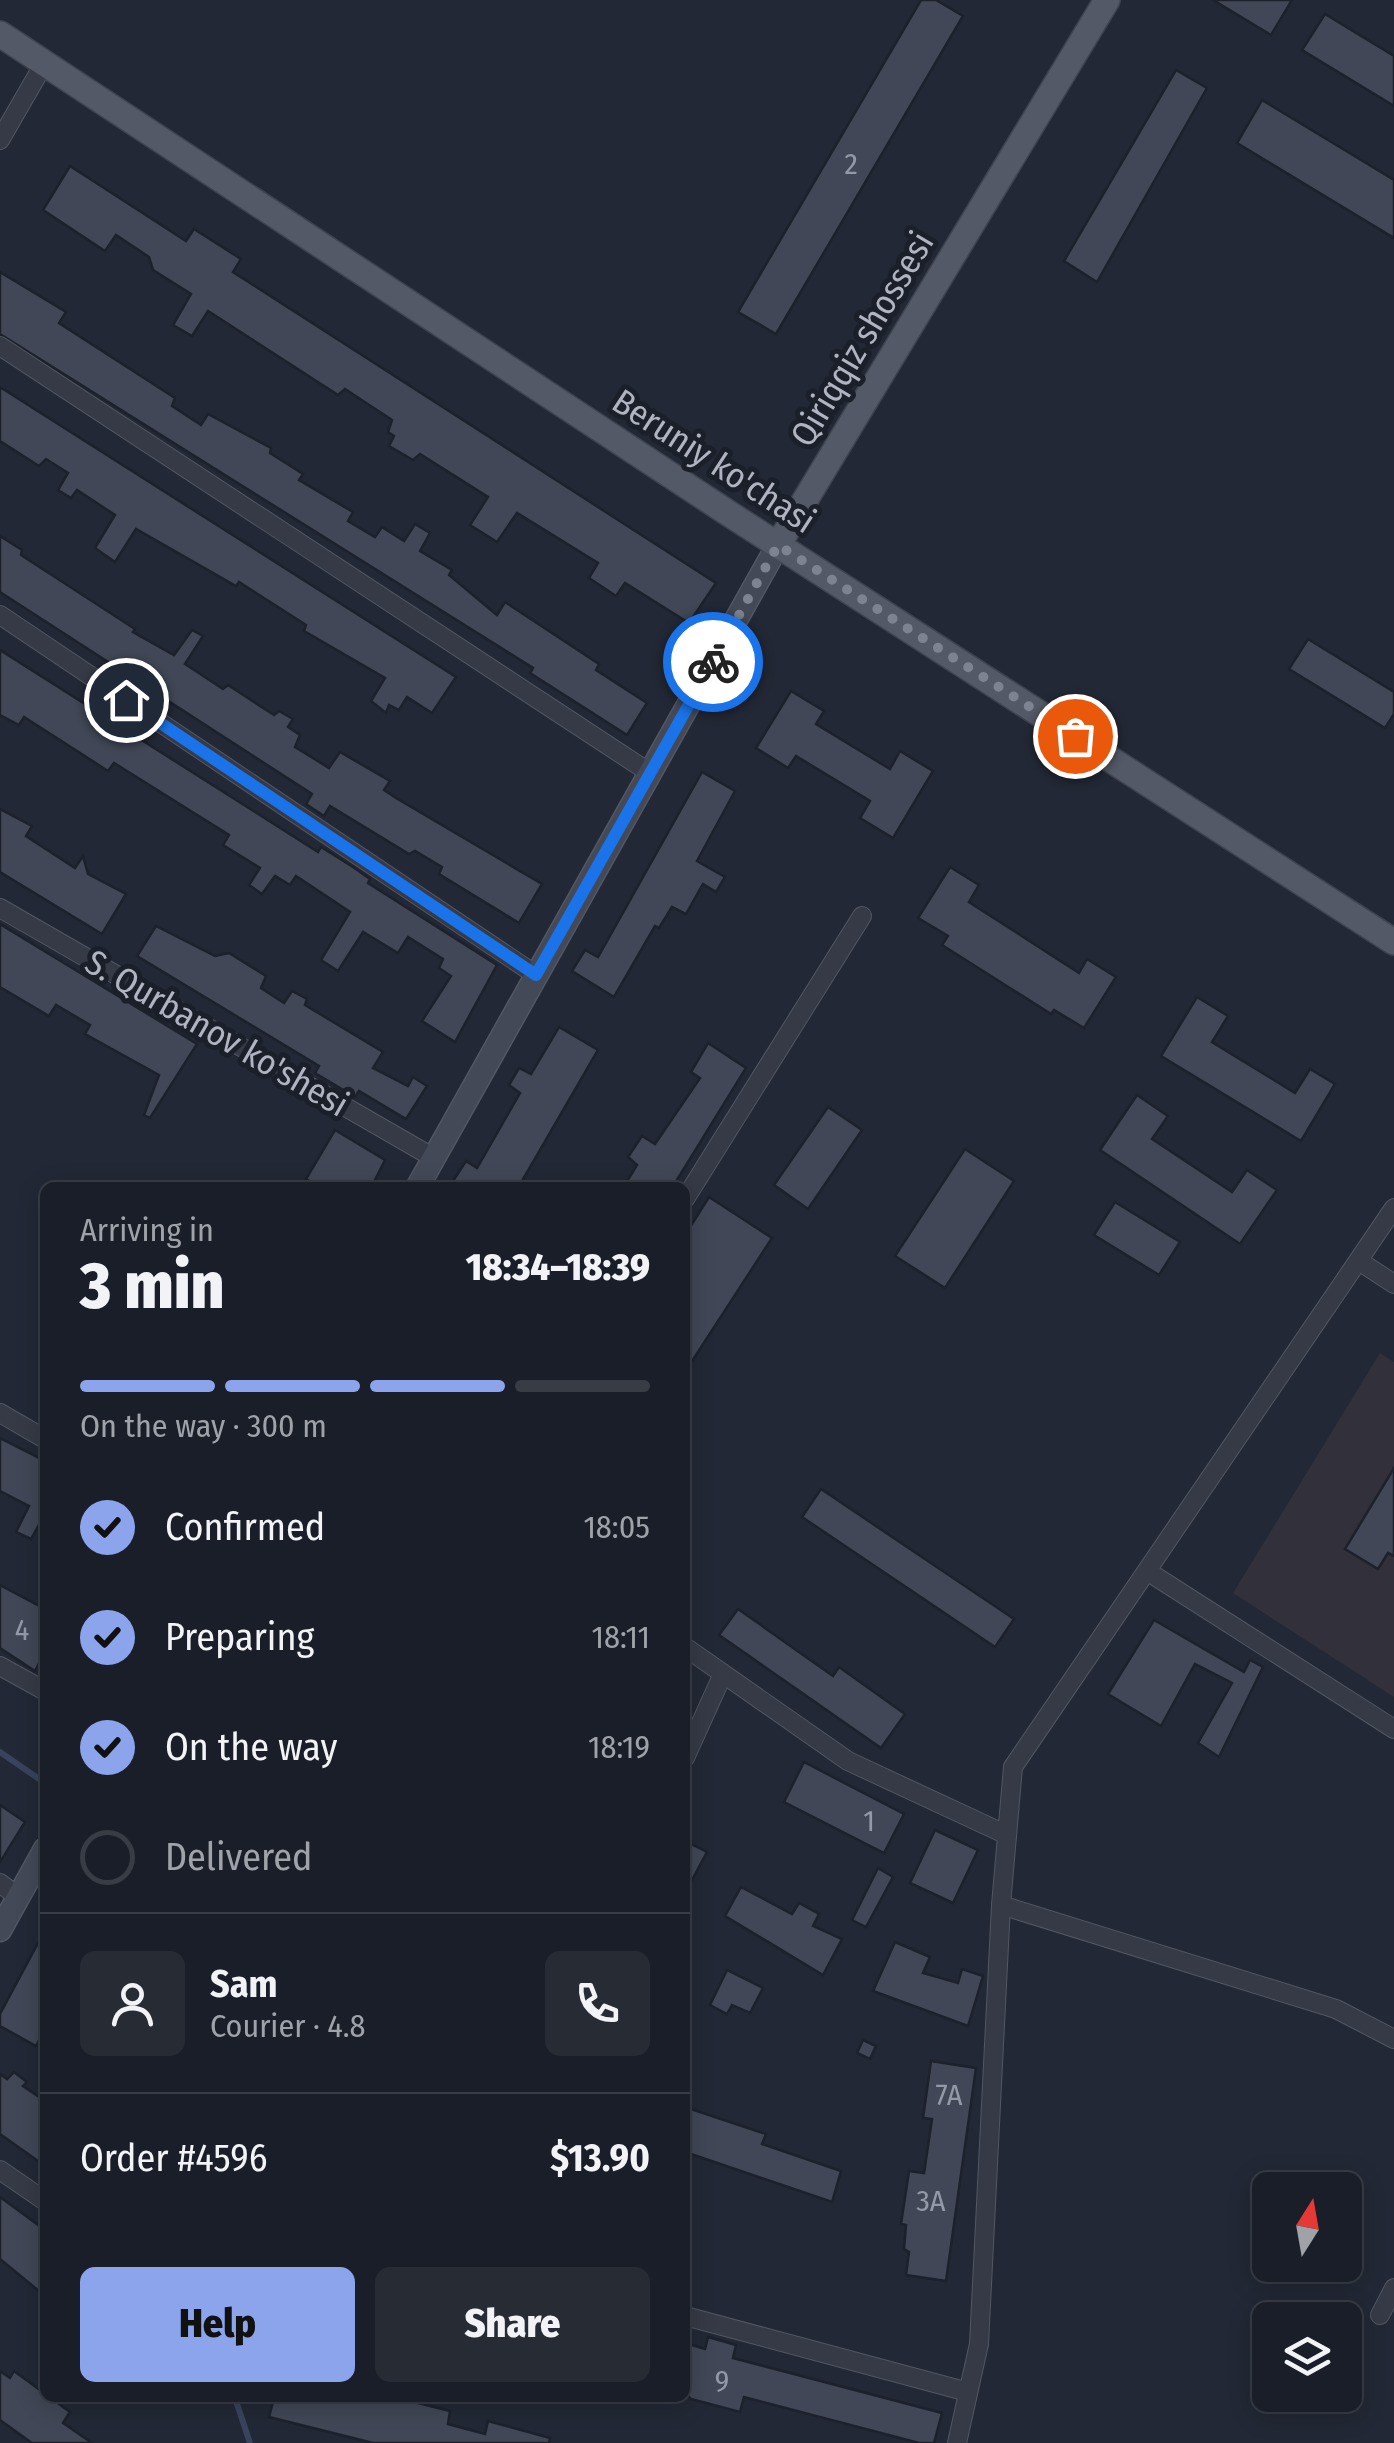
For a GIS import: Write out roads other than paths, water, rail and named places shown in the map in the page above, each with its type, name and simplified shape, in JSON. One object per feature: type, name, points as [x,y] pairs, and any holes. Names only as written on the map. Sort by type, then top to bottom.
[{"type":"main road","name":"Qiriqqiz shossesi","points":[[420,1182],[778,545],[1107,0]]},
{"type":"main road","name":"Beruniy ko'chasi","points":[[0,34],[778,545],[1394,942]]},
{"type":"main road","points":[[0,1930],[9,1890],[40,1856]]},
{"type":"street","points":[[0,140],[45,62]]},
{"type":"street","points":[[0,346],[650,773]]},
{"type":"street","points":[[0,616],[536,975]]},
{"type":"street","name":"S. Qurbanov ko'shesi","points":[[0,908],[434,1158]]},
{"type":"street","points":[[690,1191],[862,916]]},
{"type":"street","points":[[957,2443],[979,2344],[1001,1905],[1013,1767],[1394,1208]]},
{"type":"street","points":[[1359,1261],[1394,1284]]},
{"type":"street","points":[[0,1413],[40,1436]]},
{"type":"street","points":[[1147,1571],[1394,1729]]},
{"type":"street","points":[[690,1651],[848,1760],[1007,1835]]},
{"type":"street","points":[[0,1666],[40,1687]]},
{"type":"street","points":[[690,1747],[722,1676]]},
{"type":"street","points":[[1001,1905],[1336,2009],[1394,2039]]},
{"type":"street","points":[[0,2170],[40,2198]]},
{"type":"street","points":[[1380,2315],[1394,2288]]},
{"type":"street","points":[[690,2317],[968,2392]]},
{"type":"waterway","points":[[0,1752],[40,1780]]},
{"type":"waterway","points":[[236,2402],[250,2443]]}]
